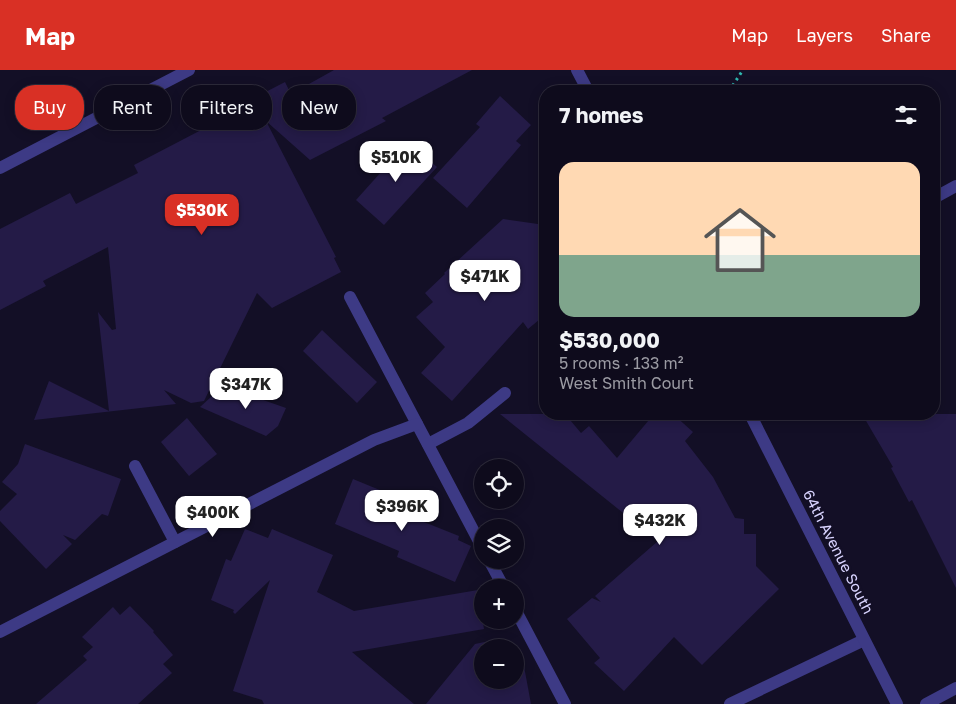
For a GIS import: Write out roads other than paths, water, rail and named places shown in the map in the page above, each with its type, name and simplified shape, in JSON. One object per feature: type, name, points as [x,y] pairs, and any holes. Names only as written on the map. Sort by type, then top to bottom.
[{"type":"street","points":[[0,168],[189,70]]},
{"type":"street","points":[[577,70],[585,85]]},
{"type":"street","points":[[940,195],[956,186]]},
{"type":"street","points":[[350,297],[474,532]]},
{"type":"street","points":[[428,444],[468,423],[505,393]]},
{"type":"street","name":"64th Avenue South","points":[[753,420],[896,704]]},
{"type":"street","points":[[0,632],[374,440],[417,424]]},
{"type":"street","points":[[135,466],[175,542]]},
{"type":"street","points":[[524,626],[565,704]]},
{"type":"street","points":[[730,704],[864,640]]},
{"type":"street","points":[[926,704],[956,688]]}]
